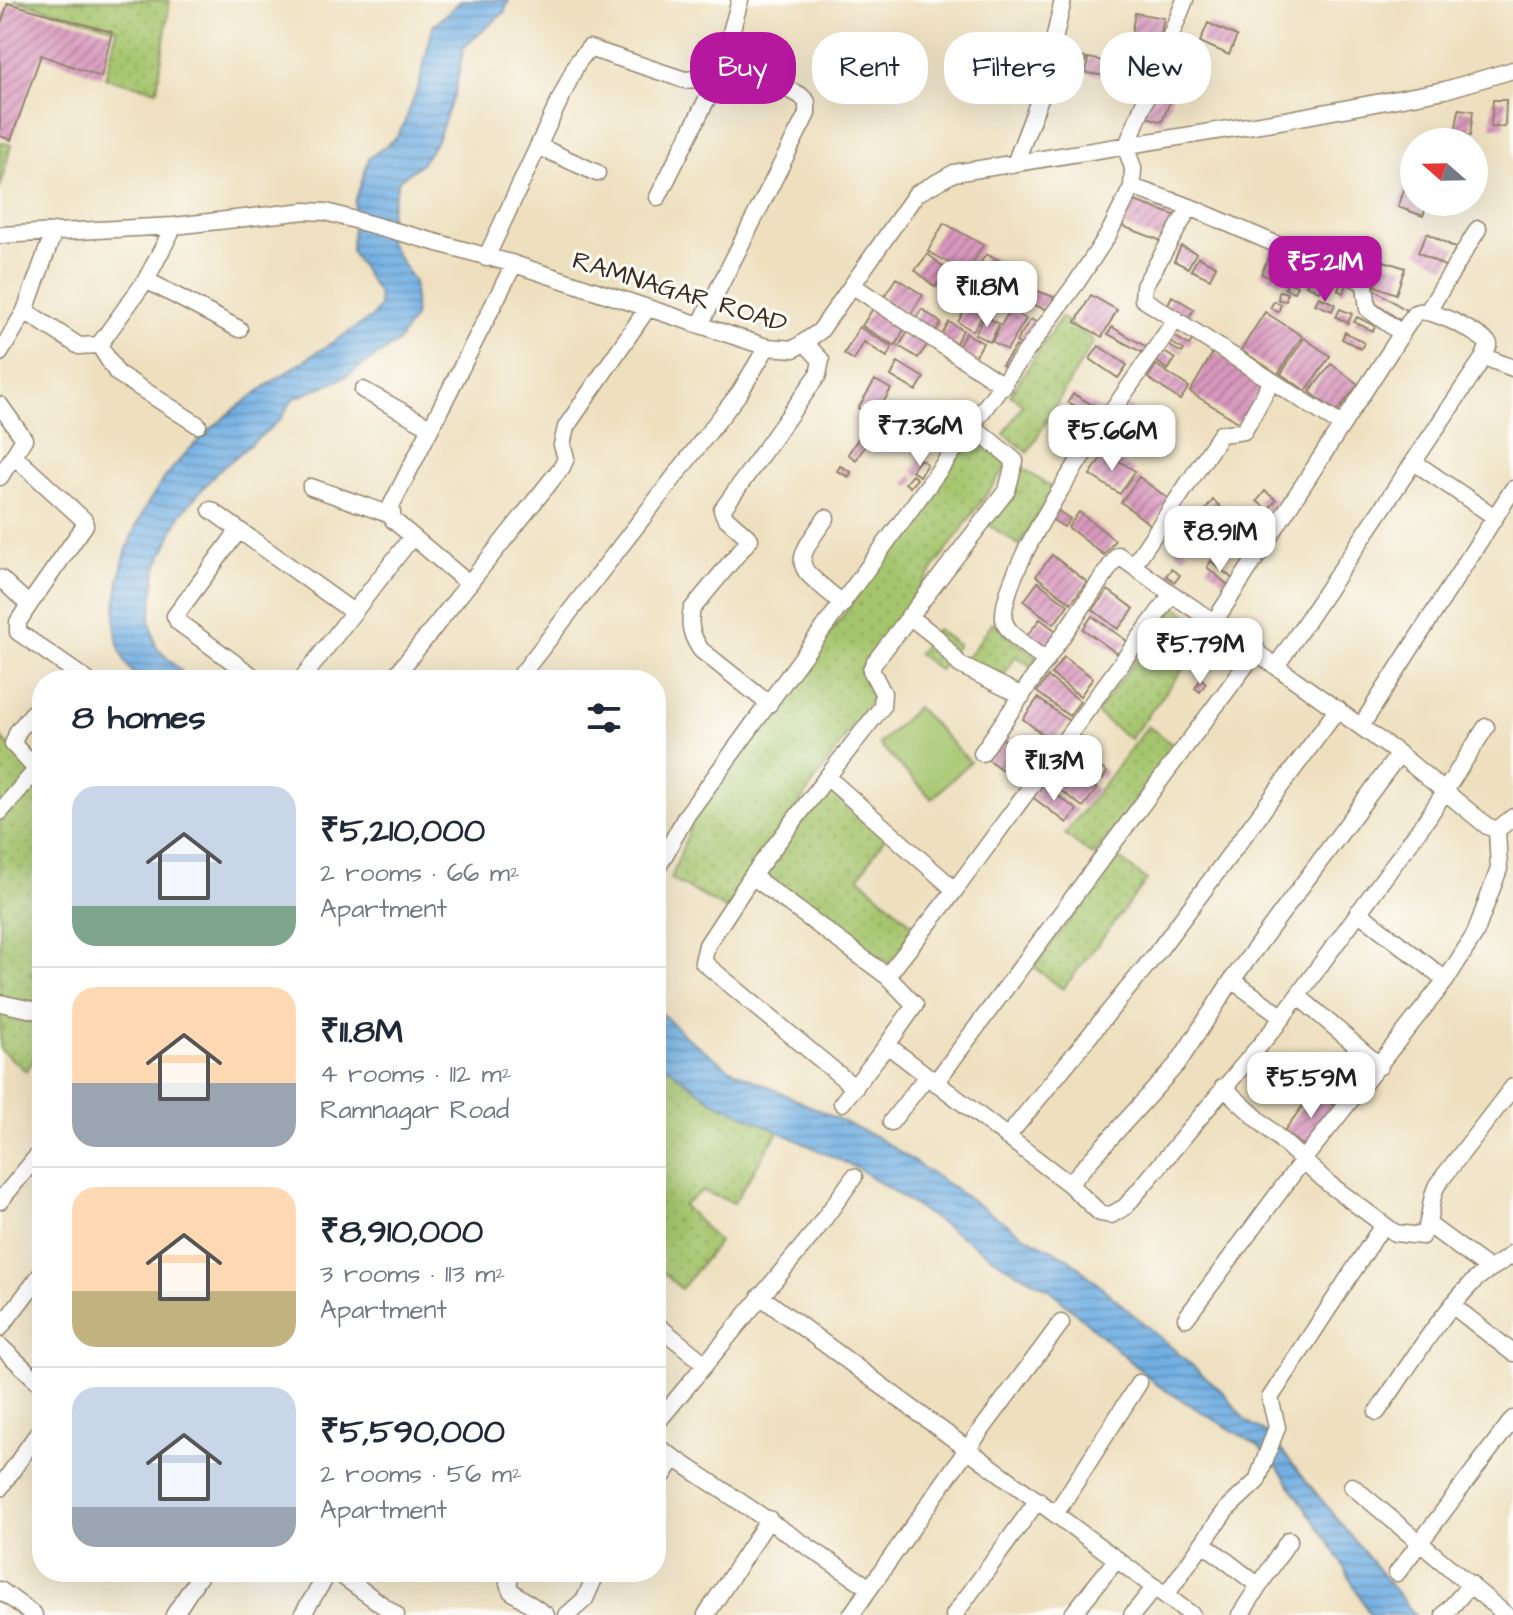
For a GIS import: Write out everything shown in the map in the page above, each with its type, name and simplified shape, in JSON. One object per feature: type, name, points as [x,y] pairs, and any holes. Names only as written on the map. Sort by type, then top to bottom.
[{"type":"street","points":[[731,32],[740,0]]},
{"type":"street","points":[[1016,161],[1043,90],[1063,0]]},
{"type":"street","points":[[666,853],[686,816],[1004,386],[1092,259],[1132,187],[1133,168],[1126,148],[1185,0]]},
{"type":"street","points":[[486,258],[577,63],[589,48],[685,80],[690,79]]},
{"type":"street","name":"RAMNAGAR ROAD","points":[[174,226],[326,212],[514,264],[767,347],[794,349],[806,344],[820,331],[897,217],[925,187],[954,173],[1016,161],[1126,148],[1445,90],[1513,70]]},
{"type":"street","points":[[700,325],[807,114],[807,102],[796,94]]},
{"type":"street","points":[[658,197],[703,104]]},
{"type":"street","points":[[538,146],[597,173]]},
{"type":"street","points":[[1132,187],[1190,207],[1361,281],[1365,286],[1368,309],[1401,333]]},
{"type":"street","points":[[1190,207],[1142,294],[1147,302],[1340,424]]},
{"type":"street","points":[[1,238],[54,231],[174,226],[146,280],[99,345]]},
{"type":"street","points":[[1428,311],[1478,229]]},
{"type":"street","points":[[0,353],[25,311],[54,231]]},
{"type":"street","points":[[391,515],[395,494],[514,264]]},
{"type":"street","points":[[146,280],[239,329]]},
{"type":"street","points":[[852,285],[1004,386]]},
{"type":"street","points":[[400,670],[562,467],[566,458],[562,436],[566,427],[647,309]]},
{"type":"street","points":[[25,311],[79,346],[99,345]]},
{"type":"street","points":[[1214,622],[1415,313],[1428,311],[1484,339],[1489,344],[1484,357],[1277,665]]},
{"type":"street","points":[[1046,661],[1007,628],[1003,620],[1006,601],[1025,550],[1176,319]]},
{"type":"street","points":[[769,704],[701,650],[693,638],[689,620],[692,609],[750,539],[725,517],[722,510],[818,375],[821,360],[806,344]]},
{"type":"street","points":[[99,345],[117,373],[198,425]]},
{"type":"street","points":[[525,670],[722,416],[767,347]]},
{"type":"street","points":[[1484,357],[1513,368]]},
{"type":"street","points":[[1133,566],[1221,434],[1244,431],[1271,382]]},
{"type":"street","points":[[363,390],[430,427]]},
{"type":"street","points":[[0,405],[24,439],[0,477]]},
{"type":"street","points":[[855,1088],[703,962],[707,945],[752,876],[882,707],[883,693],[871,670],[1007,490],[1015,461],[974,427]]},
{"type":"street","points":[[15,457],[84,520],[85,525],[18,622],[18,632],[61,670]]},
{"type":"street","points":[[1414,462],[1495,517]]},
{"type":"street","points":[[311,487],[391,515],[412,537],[469,584]]},
{"type":"street","points":[[1361,726],[1513,489]]},
{"type":"street","points":[[211,510],[353,612]]},
{"type":"street","points":[[826,518],[802,552],[800,561],[804,570],[843,604]]},
{"type":"street","points":[[239,530],[175,616],[178,622],[244,670]]},
{"type":"street","points":[[312,670],[412,537]]},
{"type":"street","points":[[982,753],[1118,555],[1257,650],[1399,754],[1487,826],[1497,830]]},
{"type":"street","points":[[0,578],[29,605]]},
{"type":"street","points":[[887,976],[955,890],[1172,594]]},
{"type":"street","points":[[909,616],[937,638],[960,665],[1022,696]]},
{"type":"street","points":[[891,1122],[931,1079],[1257,650]]},
{"type":"street","points":[[1007,1137],[1156,954],[1338,709]]},
{"type":"street","points":[[32,716],[18,731],[13,744],[32,765]]},
{"type":"street","points":[[887,1045],[1069,1184],[1100,1213],[1111,1215],[1125,1207],[1283,1017],[1444,792],[1486,727]]},
{"type":"street","points":[[1069,1184],[1178,1063],[1232,980],[1399,754]]},
{"type":"street","points":[[827,777],[955,890]]},
{"type":"street","points":[[0,812],[32,780]]},
{"type":"street","points":[[1497,830],[1513,817]]},
{"type":"street","points":[[1186,1318],[1303,1160],[1446,980],[1475,934],[1499,869],[1497,830]]},
{"type":"street","points":[[752,876],[887,976],[915,1005],[842,1103]]},
{"type":"street","points":[[1358,912],[1446,980]]},
{"type":"street","points":[[1232,980],[1283,1017]]},
{"type":"street","points":[[1298,996],[1380,1066]]},
{"type":"street","points":[[0,1003],[32,1010]]},
{"type":"street","points":[[1223,1087],[1303,1160],[1383,1225],[1407,1237],[1422,1236],[1429,1225],[1429,1199],[1437,1185],[1513,1087]]},
{"type":"street","points":[[0,1201],[32,1162]]},
{"type":"street","points":[[666,1411],[854,1177]]},
{"type":"street","points":[[1132,1615],[1160,1591],[1203,1543],[1226,1510],[1257,1481],[1277,1427],[1270,1407],[1274,1390],[1383,1225]]},
{"type":"street","points":[[1429,1225],[1489,1269]]},
{"type":"street","points":[[1377,1412],[1452,1305],[1489,1269],[1513,1253]]},
{"type":"street","points":[[0,1328],[32,1286]]},
{"type":"street","points":[[760,1296],[1192,1615]]},
{"type":"street","points":[[1452,1305],[1513,1353]]},
{"type":"street","points":[[853,1614],[968,1448],[1061,1323]]},
{"type":"street","points":[[666,1332],[704,1363]]},
{"type":"street","points":[[0,1346],[32,1376]]},
{"type":"street","points":[[1056,1513],[1139,1383]]},
{"type":"street","points":[[1397,1573],[1513,1419]]},
{"type":"street","points":[[0,1488],[32,1442]]},
{"type":"street","points":[[666,1453],[870,1588]]},
{"type":"street","points":[[666,1471],[674,1459]]},
{"type":"street","points":[[1352,1486],[1506,1615]]},
{"type":"street","points":[[954,1615],[1038,1500]]},
{"type":"street","points":[[706,1615],[769,1519]]},
{"type":"street","points":[[1240,1615],[1289,1540]]},
{"type":"street","points":[[1203,1543],[1259,1586]]},
{"type":"street","points":[[1072,1615],[1117,1559]]},
{"type":"street","points":[[174,1615],[195,1582]]},
{"type":"street","points":[[302,1615],[323,1582]]},
{"type":"street","points":[[351,1582],[396,1615]]},
{"type":"street","points":[[508,1582],[511,1591],[546,1615]]},
{"type":"street","points":[[567,1615],[585,1599],[592,1582]]},
{"type":"street","points":[[1444,1615],[1471,1584]]},
{"type":"street","points":[[0,1590],[34,1615]]},
{"type":"green space","points":[[14,0],[170,0],[157,90],[105,78],[117,29]]},
{"type":"green space","points":[[0,142],[11,145],[0,188]]},
{"type":"green space","points":[[1061,317],[1094,341],[1028,452],[1004,434],[1023,404],[1010,395]]},
{"type":"green space","points":[[971,439],[1008,464],[860,672],[873,697],[726,909],[671,879],[692,823]]},
{"type":"green space","points":[[1024,469],[1054,489],[1019,545],[989,525]]},
{"type":"green space","points":[[1176,606],[1211,632],[1130,739],[1096,713]]},
{"type":"green space","points":[[993,622],[1037,659],[1032,667],[1016,656],[1002,679],[964,662]]},
{"type":"green space","points":[[936,629],[958,645],[939,670],[918,654]]},
{"type":"green space","points":[[917,707],[970,762],[932,799],[879,744]]},
{"type":"green space","points":[[1148,726],[1177,748],[1093,856],[1065,834]]},
{"type":"green space","points":[[0,737],[32,767],[32,1063],[26,1071],[0,1049]]},
{"type":"green space","points":[[826,788],[885,837],[859,877],[918,929],[893,965],[852,940],[837,918],[775,899],[765,873]]},
{"type":"green space","points":[[1118,858],[1147,880],[1063,989],[1034,967]]},
{"type":"green space","points":[[666,1048],[784,1122],[734,1203],[702,1191],[683,1205],[719,1242],[681,1289],[666,1275]]},
{"type":"water","points":[[462,0],[509,0],[504,13],[464,47],[455,92],[438,138],[422,163],[399,180],[391,209],[388,241],[414,282],[415,316],[397,343],[341,379],[293,399],[281,419],[216,473],[180,515],[156,569],[150,621],[156,647],[180,670],[130,670],[120,651],[116,630],[117,595],[128,545],[148,502],[176,464],[210,430],[248,399],[372,317],[379,306],[378,293],[351,251],[355,202],[369,158],[396,138],[404,124],[420,81],[433,26]]},
{"type":"water","points":[[666,1018],[685,1036],[730,1069],[877,1137],[1025,1236],[1069,1259],[1224,1393],[1245,1420],[1269,1435],[1415,1615],[1370,1615],[1337,1555],[1277,1466],[1258,1446],[1157,1385],[1049,1289],[1007,1267],[859,1169],[711,1100],[666,1066]]},
{"type":"building","points":[[8,3],[112,32],[101,77],[41,55],[11,140],[0,136],[0,26]]},
{"type":"building","points":[[1135,13],[1164,18],[1161,32],[1132,32]]},
{"type":"building","points":[[1208,23],[1237,36],[1229,55],[1211,47],[1211,32],[1204,32]]},
{"type":"building","points":[[1088,58],[1100,60],[1100,75],[1086,73]]},
{"type":"building","points":[[1493,100],[1506,100],[1505,127],[1491,127]]},
{"type":"building","points":[[1149,104],[1169,104],[1162,122],[1144,116]]},
{"type":"building","points":[[1459,109],[1473,111],[1471,128],[1456,128]]},
{"type":"building","points":[[1132,200],[1177,216],[1167,243],[1122,226]]},
{"type":"building","points":[[944,223],[983,245],[967,273],[928,251]]},
{"type":"building","points":[[1427,233],[1456,248],[1446,267],[1418,252]]},
{"type":"building","points":[[1181,246],[1196,253],[1188,268],[1174,261]]},
{"type":"building","points":[[1273,247],[1291,255],[1280,282],[1261,274]]},
{"type":"building","points":[[928,254],[948,271],[935,287],[915,270]]},
{"type":"building","points":[[986,254],[1009,266],[1004,275],[981,262]]},
{"type":"building","points":[[1198,257],[1216,266],[1210,279],[1191,270]]},
{"type":"building","points":[[1293,257],[1308,262],[1301,281],[1286,276]]},
{"type":"building","points":[[1384,261],[1405,268],[1396,294],[1375,286]]},
{"type":"building","points":[[1316,267],[1328,273],[1319,291],[1306,285]]},
{"type":"building","points":[[1001,277],[1026,287],[1019,305],[994,296]]},
{"type":"building","points":[[896,278],[923,295],[910,315],[883,298]]},
{"type":"building","points":[[1343,278],[1349,281],[1343,293],[1338,290]]},
{"type":"building","points":[[1288,282],[1297,286],[1294,292],[1285,289]]},
{"type":"building","points":[[961,286],[973,294],[964,308],[952,300]]},
{"type":"building","points":[[1032,289],[1054,297],[1049,310],[1027,303]]},
{"type":"building","points":[[1374,289],[1407,311],[1401,321],[1367,298]]},
{"type":"building","points":[[1279,291],[1287,293],[1286,301],[1278,300]]},
{"type":"building","points":[[1091,295],[1117,310],[1102,337],[1076,322]]},
{"type":"building","points":[[973,296],[989,305],[973,331],[958,322]]},
{"type":"building","points":[[1172,296],[1194,309],[1188,319],[1167,306]]},
{"type":"building","points":[[1319,297],[1335,304],[1332,311],[1315,304]]},
{"type":"building","points":[[1274,301],[1281,305],[1278,312],[1270,308]]},
{"type":"building","points":[[875,305],[907,324],[895,346],[862,326]]},
{"type":"building","points":[[922,309],[941,323],[933,335],[914,321]]},
{"type":"building","points":[[1340,309],[1352,314],[1348,323],[1336,317]]},
{"type":"building","points":[[1010,310],[1026,319],[1007,350],[992,341]]},
{"type":"building","points":[[1265,312],[1302,336],[1278,374],[1241,350]]},
{"type":"building","points":[[985,316],[999,324],[990,342],[975,334]]},
{"type":"building","points":[[1357,317],[1375,326],[1373,331],[1354,322]]},
{"type":"building","points":[[1031,319],[1040,325],[1025,348],[1016,342]]},
{"type":"building","points":[[949,322],[963,330],[954,346],[940,338]]},
{"type":"building","points":[[859,327],[892,347],[887,357],[864,342],[854,360],[844,354]]},
{"type":"building","points":[[1112,327],[1148,348],[1145,354],[1108,334]]},
{"type":"building","points":[[910,328],[930,341],[918,358],[899,346]]},
{"type":"building","points":[[1178,330],[1193,339],[1189,345],[1174,336]]},
{"type":"building","points":[[1345,332],[1364,343],[1361,349],[1342,339]]},
{"type":"building","points":[[966,333],[983,343],[974,359],[957,349]]},
{"type":"building","points":[[1304,338],[1330,356],[1306,391],[1281,374]]},
{"type":"building","points":[[1170,342],[1184,350],[1182,353],[1168,345]]},
{"type":"building","points":[[1016,346],[1022,351],[1009,369],[1002,365]]},
{"type":"building","points":[[1099,346],[1127,365],[1118,378],[1090,359]]},
{"type":"building","points":[[1163,351],[1175,359],[1168,370],[1156,361]]},
{"type":"building","points":[[1214,351],[1264,382],[1240,423],[1190,392]]},
{"type":"building","points":[[898,362],[924,378],[916,391],[891,376]]},
{"type":"building","points":[[1331,364],[1358,384],[1337,412],[1310,392]]},
{"type":"building","points":[[1156,365],[1189,387],[1180,400],[1148,378]]},
{"type":"building","points":[[875,380],[891,389],[874,418],[858,408]]},
{"type":"building","points":[[1073,394],[1108,413],[1103,421],[1068,402]]},
{"type":"building","points":[[1128,406],[1163,428],[1147,453],[1113,431]]},
{"type":"building","points":[[1059,414],[1086,426],[1080,439],[1053,427]]},
{"type":"building","points":[[860,436],[868,442],[856,460],[848,454]]},
{"type":"building","points":[[1105,452],[1135,471],[1120,494],[1090,475]]},
{"type":"building","points":[[920,459],[927,464],[919,476],[912,471]]},
{"type":"building","points":[[840,466],[851,472],[849,477],[837,471]]},
{"type":"building","points":[[912,475],[917,479],[910,487],[905,483]]},
{"type":"building","points":[[1139,477],[1170,500],[1151,525],[1121,502]]},
{"type":"building","points":[[1265,491],[1276,500],[1268,510],[1257,501]]},
{"type":"building","points":[[1213,500],[1220,506],[1211,517],[1204,512]]},
{"type":"building","points":[[1054,508],[1070,519],[1064,527],[1048,517]]},
{"type":"building","points":[[1079,512],[1115,540],[1104,555],[1068,527]]},
{"type":"building","points":[[1193,521],[1202,525],[1198,531],[1190,527]]},
{"type":"building","points":[[1180,544],[1188,552],[1182,557],[1175,549]]},
{"type":"building","points":[[1052,555],[1087,582],[1071,603],[1036,576]]},
{"type":"building","points":[[1211,561],[1234,580],[1229,586],[1207,567]]},
{"type":"building","points":[[1171,569],[1180,575],[1175,582],[1166,576]]},
{"type":"building","points":[[1038,582],[1068,605],[1054,624],[1024,601]]},
{"type":"building","points":[[1108,590],[1134,609],[1118,629],[1093,610]]},
{"type":"building","points":[[1092,616],[1127,641],[1118,654],[1083,629]]},
{"type":"building","points":[[1040,619],[1059,633],[1045,652],[1026,637]]},
{"type":"building","points":[[1064,657],[1093,678],[1080,696],[1051,674]]},
{"type":"building","points":[[1048,677],[1080,701],[1069,716],[1037,692]]},
{"type":"building","points":[[1201,679],[1206,683],[1200,692],[1195,688]]},
{"type":"building","points":[[1038,698],[1069,721],[1053,742],[1023,719]]},
{"type":"building","points":[[1080,736],[1087,741],[1080,751],[1073,746]]},
{"type":"building","points":[[1002,738],[1035,763],[1020,783],[987,759]]},
{"type":"building","points":[[1060,761],[1097,789],[1083,807],[1046,780]]},
{"type":"building","points":[[1101,768],[1107,772],[1103,779],[1097,774]]},
{"type":"building","points":[[1041,783],[1077,810],[1067,823],[1031,796]]},
{"type":"building","points":[[1314,1091],[1337,1108],[1308,1149],[1284,1131]]}]
